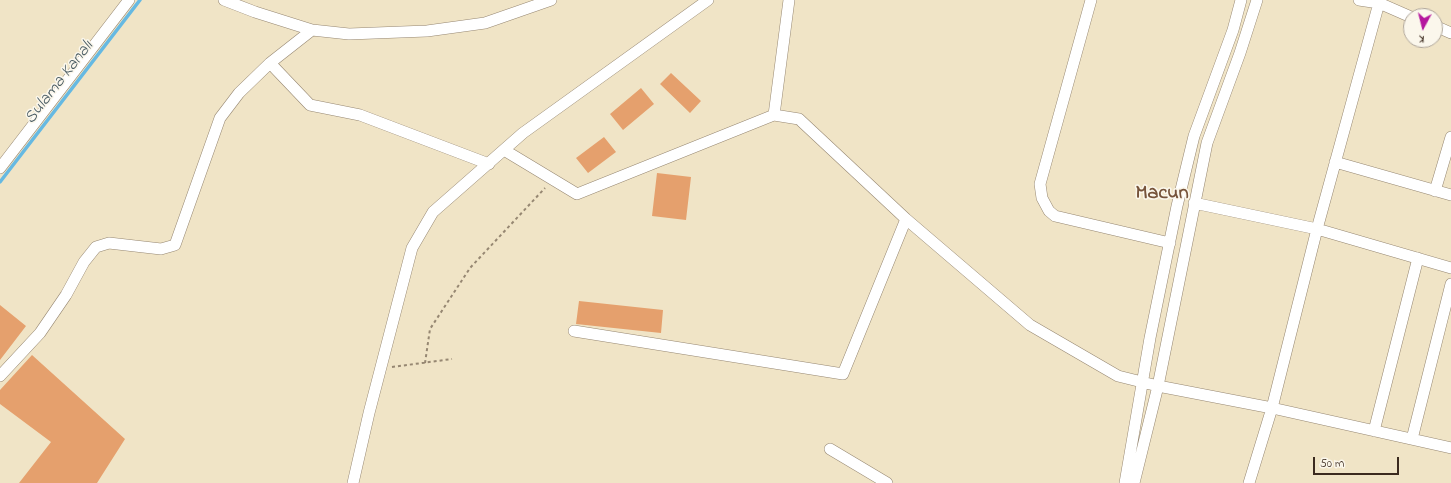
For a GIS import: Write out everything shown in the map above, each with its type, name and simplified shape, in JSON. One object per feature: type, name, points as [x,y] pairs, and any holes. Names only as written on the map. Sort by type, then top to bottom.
[{"type":"street","points":[[0,168],[129,0]]},
{"type":"street","points":[[224,0],[255,12],[312,30],[349,34],[427,31],[485,23],[551,0]]},
{"type":"street","points":[[353,483],[412,248],[433,212],[523,133],[708,0]]},
{"type":"street","points":[[774,114],[789,0]]},
{"type":"street","points":[[1091,0],[1040,184],[1042,198],[1045,205],[1055,216],[1170,242]]},
{"type":"street","points":[[1125,483],[1142,382],[1170,242],[1194,136],[1233,30],[1241,0]]},
{"type":"street","points":[[1134,483],[1158,386],[1207,143],[1240,52],[1256,0]]},
{"type":"street","points":[[1360,0],[1379,3],[1403,14]]},
{"type":"street","points":[[1249,483],[1272,408],[1317,228],[1379,3]]},
{"type":"street","points":[[0,376],[40,333],[66,296],[84,262],[96,247],[109,243],[161,249],[175,245],[220,118],[239,93],[270,63],[312,30]]},
{"type":"street","points":[[270,63],[310,105],[360,115],[489,164]]},
{"type":"street","points":[[504,150],[577,194],[774,114],[799,119],[906,219],[1030,325],[1118,376],[1158,386],[1272,408],[1451,448]]},
{"type":"street","points":[[1435,191],[1451,137]]},
{"type":"street","points":[[1335,162],[1451,195]]},
{"type":"street","points":[[1194,203],[1317,228],[1451,268]]},
{"type":"street","points":[[574,331],[843,374],[906,219]]},
{"type":"street","points":[[1374,431],[1418,258]]},
{"type":"street","points":[[1412,439],[1451,284]]},
{"type":"street","points":[[830,449],[887,483]]},
{"type":"path","points":[[425,362],[430,329],[470,268],[553,179]]},
{"type":"path","points":[[381,368],[452,359]]},
{"type":"building","points":[[671,73],[701,101],[690,113],[660,84]]},
{"type":"building","points":[[641,88],[654,104],[623,130],[610,114]]},
{"type":"building","points":[[604,137],[616,152],[588,173],[576,158]]},
{"type":"building","points":[[657,173],[691,177],[686,220],[652,216]]},
{"type":"building","points":[[579,301],[663,310],[661,333],[576,324]]},
{"type":"building","points":[[0,305],[26,326],[0,360]]},
{"type":"building","points":[[32,355],[125,439],[97,483],[19,483],[51,442],[0,404],[0,390]]},
{"type":"waterway","name":"Sulama Kanalı","points":[[0,182],[140,0]]},
{"type":"district","name":"Macun","points":[[1162,195]]}]
